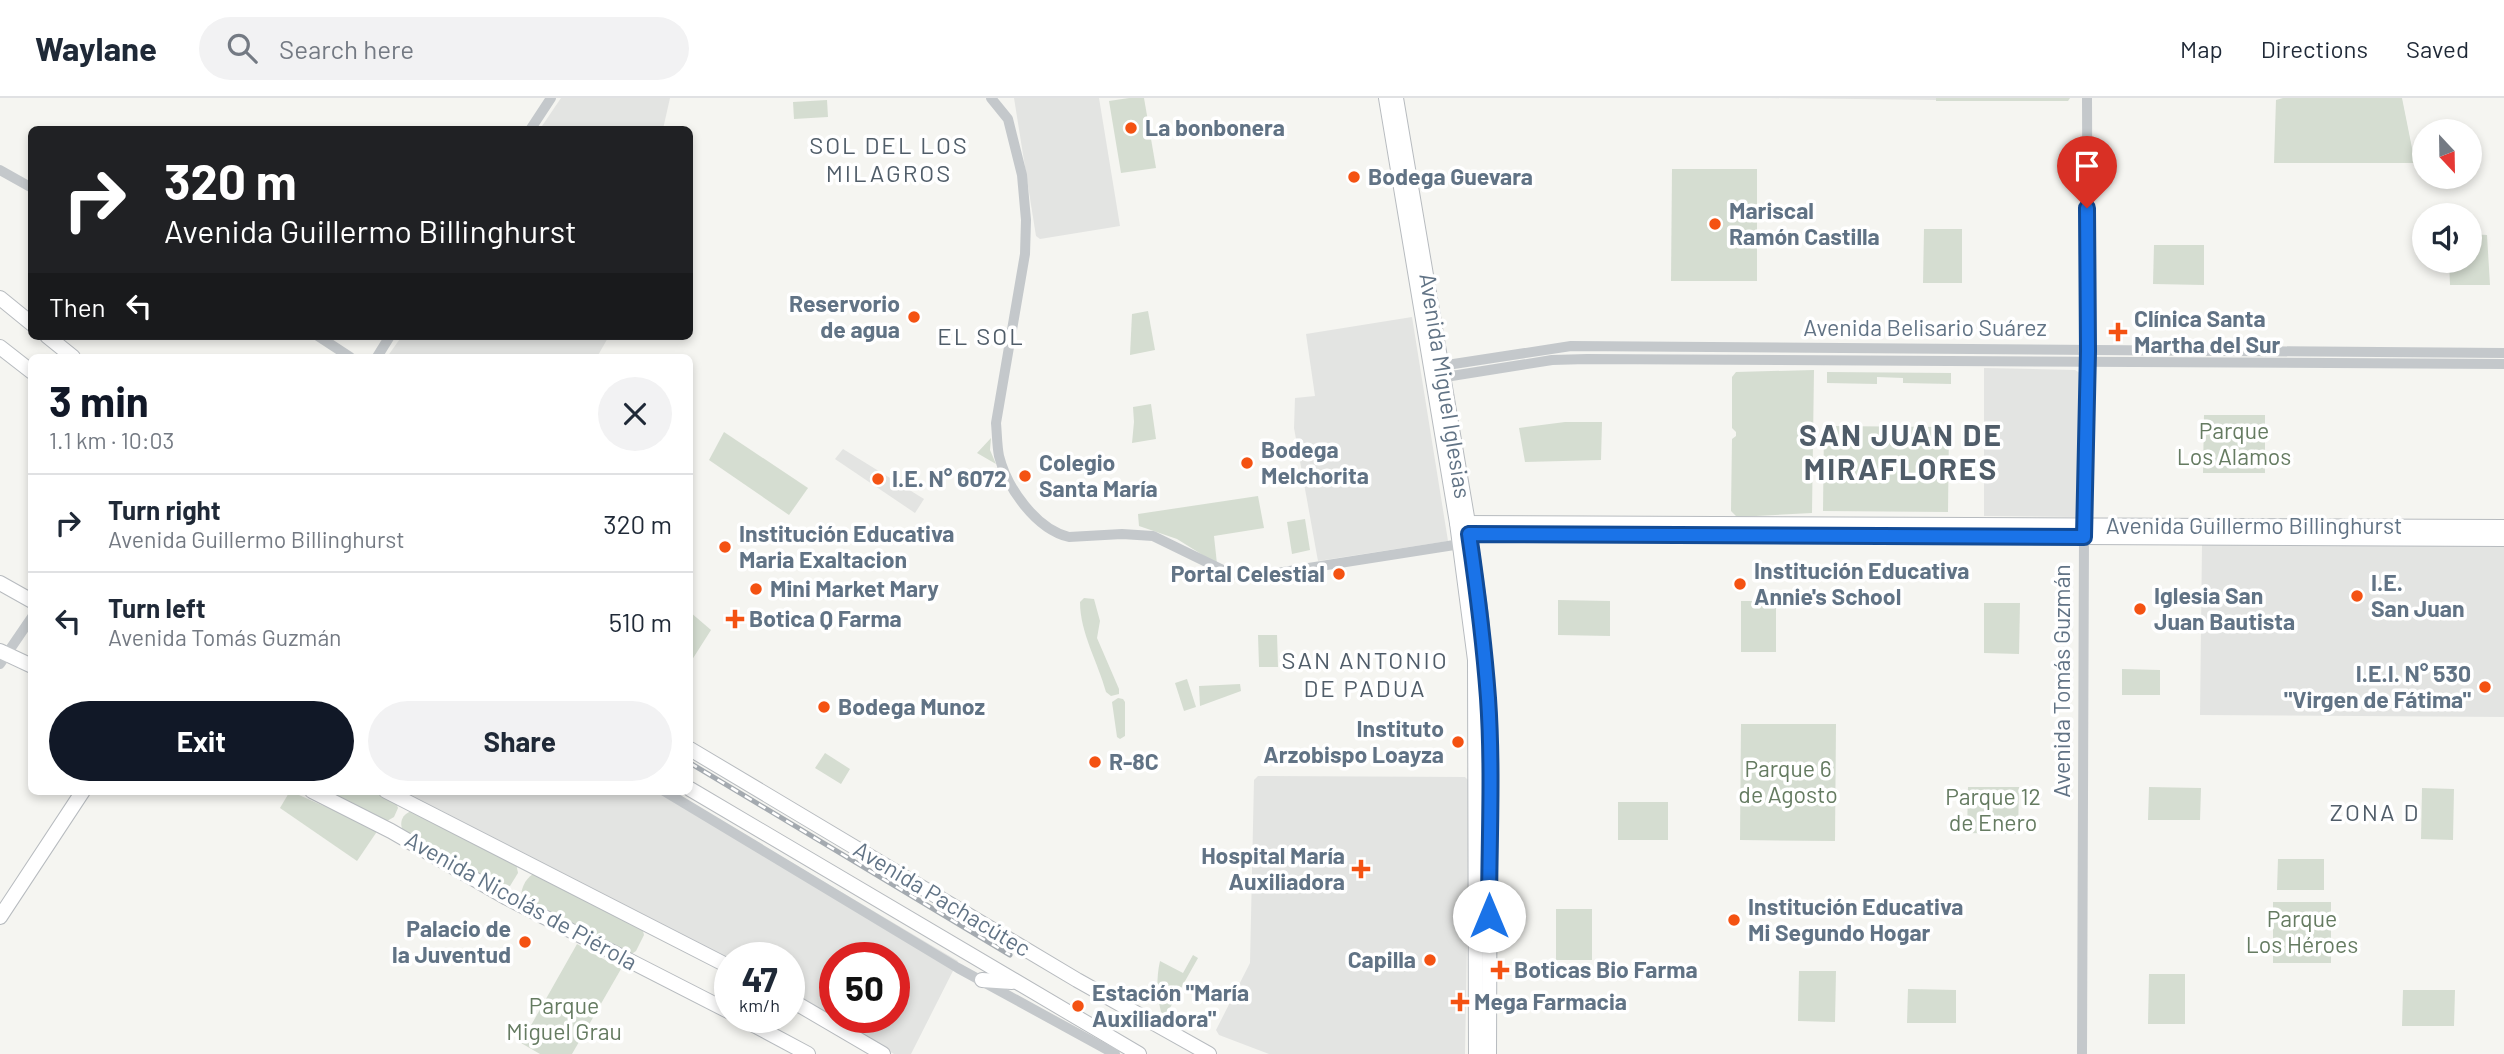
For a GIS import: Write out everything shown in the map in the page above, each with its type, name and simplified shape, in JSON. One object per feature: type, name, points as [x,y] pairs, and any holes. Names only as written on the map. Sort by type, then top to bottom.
[{"type":"main road","name":"Avenida Miguel Iglesias","points":[[1385,98],[1437,372]]},
{"type":"main road","name":"Avenida Miguel Iglesias","points":[[1396,98],[1437,372],[1464,534],[1478,595],[1488,697],[1490,752],[1482,917],[1482,1029],[1476,1054]]},
{"type":"main road","points":[[0,298],[28,321]]},
{"type":"main road","points":[[52,340],[69,354]]},
{"type":"main road","points":[[0,347],[28,369]]},
{"type":"main road","name":"Avenida Guillermo Billinghurst","points":[[1464,534],[2504,527]]},
{"type":"main road","name":"Avenida Guillermo Billinghurst","points":[[2084,531],[2504,539]]},
{"type":"main road","points":[[0,583],[28,599]]},
{"type":"main road","points":[[2,656],[28,665]]},
{"type":"main road","name":"Avenida Pachacútec","points":[[693,751],[1077,980],[1209,1054]]},
{"type":"main road","name":"Avenida Pachacútec","points":[[693,791],[1139,1054]]},
{"type":"main road","points":[[0,916],[80,795]]},
{"type":"main road","name":"Avenida Nicolás de Piérola","points":[[320,795],[391,831],[516,902],[714,1004]]},
{"type":"main road","name":"Avenida Nicolás de Piérola","points":[[394,795],[714,959]]},
{"type":"main road","points":[[982,980],[1017,983]]},
{"type":"main road","points":[[805,1008],[883,1054]]},
{"type":"main road","points":[[1070,1014],[1081,1035]]},
{"type":"main road","name":"Avenida Miguel Iglesias","points":[[1482,1029],[1489,1054]]},
{"type":"main road","points":[[768,1033],[808,1054]]},
{"type":"street","points":[[533,126],[551,98]]},
{"type":"street","points":[[991,98],[1007,119],[1022,175],[1026,220],[1026,246],[996,423],[999,456],[1008,479],[1030,512],[1060,535],[1153,536],[1231,575],[1251,577],[1464,534]]},
{"type":"street","name":"Avenida Tomás Guzmán","points":[[2082,1054],[2084,531],[2088,356],[2087,98]]},
{"type":"street","points":[[0,170],[28,186]]},
{"type":"street","points":[[324,340],[345,354]]},
{"type":"street","name":"Avenida Belisario Suárez","points":[[1437,372],[1587,359],[2504,353]]},
{"type":"street","name":"Avenida Belisario Suárez","points":[[2088,356],[2504,364]]},
{"type":"street","points":[[2,656],[28,622]]},
{"type":"street","points":[[671,795],[837,897],[1115,1054]]},
{"type":"shaded area","points":[[561,98],[670,98],[664,126],[542,126]]},
{"type":"shaded area","points":[[1014,98],[1099,98],[1120,226],[1040,239],[1036,236]]},
{"type":"shaded area","points":[[1769,98],[1936,98],[1936,100]]},
{"type":"shaded area","points":[[1412,317],[1448,541],[1318,561],[1294,428],[1295,398],[1315,396],[1306,334]]},
{"type":"shaded area","points":[[399,340],[607,340],[599,354],[389,354]]},
{"type":"shaded area","points":[[1984,368],[2075,370],[2080,373],[2078,517],[1984,516]]},
{"type":"shaded area","name":"I.E. N° 6072","points":[[843,449],[924,499],[915,513],[835,459]]},
{"type":"shaded area","name":"I.E. San Juan","points":[[2202,545],[2504,546],[2504,717],[2200,715]]},
{"type":"shaded area","name":"Hospital María Auxiliadora","points":[[1258,776],[1465,777],[1470,782],[1465,1054],[1269,1054],[1219,1035],[1216,1030],[1250,963],[1254,780]]},
{"type":"shaded area","points":[[406,795],[678,795],[958,961],[911,1054],[894,1054],[857,1033],[910,1033],[910,942],[819,942],[819,1012],[805,1004],[805,942],[714,942],[714,953]]},
{"type":"green space","name":"La bonbonera","points":[[1144,98],[1156,168],[1121,173],[1109,101]]},
{"type":"green space","points":[[1936,98],[2070,98],[2068,101],[1936,101]]},
{"type":"green space","points":[[2402,98],[2412,148],[2412,163],[2274,163],[2276,100]]},
{"type":"green space","points":[[827,100],[828,117],[794,119],[793,102]]},
{"type":"green space","points":[[1672,169],[1757,169],[1757,281],[1671,281]]},
{"type":"green space","points":[[1924,229],[1962,229],[1962,283],[1923,283]]},
{"type":"green space","points":[[2482,235],[2487,235],[2490,285],[2450,285],[2450,273],[2482,273]]},
{"type":"green space","points":[[2154,245],[2204,245],[2204,285],[2153,284]]},
{"type":"green space","points":[[1148,311],[1155,350],[1130,355],[1132,314]]},
{"type":"green space","points":[[1814,370],[1812,513],[1737,517],[1731,511],[1732,439],[1736,436],[1732,428],[1732,377],[1736,372]]},
{"type":"green space","points":[[1827,372],[1951,373],[1951,384],[1903,383],[1903,378],[1877,377],[1877,384],[1827,383]]},
{"type":"green space","points":[[1151,404],[1156,439],[1132,443],[1133,407]]},
{"type":"green space","name":"Parque Los Alamos","points":[[2204,415],[2265,415],[2265,473],[2203,473]]},
{"type":"green space","points":[[1565,422],[1602,422],[1601,460],[1525,462],[1519,428]]},
{"type":"green space","points":[[1824,426],[1949,427],[1948,512],[1823,511]]},
{"type":"green space","points":[[724,432],[808,488],[789,515],[709,460]]},
{"type":"green space","points":[[991,438],[990,450],[996,464],[977,453]]},
{"type":"green space","points":[[1258,496],[1264,528],[1214,536],[1217,564],[1177,539],[1139,526],[1138,514]]},
{"type":"green space","points":[[1305,519],[1310,550],[1292,554],[1287,522]]},
{"type":"green space","points":[[1084,598],[1094,599],[1100,621],[1097,638],[1119,694],[1111,696],[1106,692],[1083,625],[1080,602]]},
{"type":"green space","points":[[1558,600],[1610,601],[1610,636],[1558,635]]},
{"type":"green space","points":[[1741,601],[1776,601],[1776,652],[1741,652]]},
{"type":"green space","points":[[1984,603],[2020,603],[2019,654],[1984,653]]},
{"type":"green space","points":[[693,615],[711,630],[693,658]]},
{"type":"green space","points":[[1258,635],[1277,635],[1278,667],[1259,667]]},
{"type":"green space","points":[[2122,669],[2160,670],[2160,695],[2122,695]]},
{"type":"green space","points":[[1187,679],[1196,707],[1184,711],[1175,683]]},
{"type":"green space","points":[[1240,684],[1241,691],[1200,706],[1199,686]]},
{"type":"green space","points":[[1118,698],[1125,702],[1125,736],[1120,739],[1117,737],[1112,702]]},
{"type":"green space","name":"Parque 6 de Agosto","points":[[1741,724],[1836,724],[1835,841],[1740,840]]},
{"type":"green space","points":[[825,753],[850,769],[841,784],[815,768]]},
{"type":"green space","name":"Parque 12 de Enero","points":[[1968,787],[2019,787],[2018,834],[1967,833]]},
{"type":"green space","points":[[2149,787],[2201,788],[2200,820],[2148,820]]},
{"type":"green space","points":[[2422,788],[2454,789],[2453,840],[2421,839]]},
{"type":"green space","points":[[288,795],[299,795],[378,830],[357,861],[280,808]]},
{"type":"green space","points":[[331,795],[386,795],[394,800],[398,808],[394,817],[387,821]]},
{"type":"green space","points":[[1618,802],[1668,802],[1668,840],[1618,840]]},
{"type":"green space","points":[[411,811],[516,863],[518,873],[510,886],[504,890],[403,831],[402,819]]},
{"type":"green space","points":[[2278,859],[2324,859],[2324,890],[2277,890]]},
{"type":"green space","points":[[533,874],[642,927],[644,935],[636,951],[630,955],[522,901],[523,886]]},
{"type":"green space","name":"Parque Los Héroes","points":[[2273,902],[2331,902],[2331,963],[2273,963]]},
{"type":"green space","points":[[1556,909],[1592,909],[1592,960],[1556,960]]},
{"type":"green space","name":"Parque Miguel Grau","points":[[577,944],[621,969],[572,1054],[540,1054],[521,1043]]},
{"type":"green space","points":[[1193,955],[1198,958],[1166,1015],[1161,1012],[1158,993],[1160,961],[1183,973]]},
{"type":"green space","points":[[1799,971],[1836,971],[1835,1022],[1798,1021]]},
{"type":"green space","points":[[2149,974],[2185,974],[2185,1024],[2148,1024]]},
{"type":"green space","points":[[1908,989],[1956,990],[1956,1023],[1907,1023]]},
{"type":"green space","points":[[2403,990],[2455,990],[2454,1026],[2402,1026]]},
{"type":"railway","points":[[693,765],[1010,955]]},
{"type":"place","name":"La bonbonera","points":[[1131,128]]},
{"type":"place","name":"Bodega Guevara","points":[[1354,177]]},
{"type":"place","name":"Mariscal Ramón Castilla","points":[[1715,224]]},
{"type":"place","name":"Reservorio de agua","points":[[914,317]]},
{"type":"place","name":"Clínica Santa Martha del Sur","points":[[2118,332]]},
{"type":"place","name":"Bodega Melchorita","points":[[1247,463]]},
{"type":"place","name":"Colegio Santa María","points":[[1025,476]]},
{"type":"place","name":"I.E. N° 6072","points":[[878,479]]},
{"type":"place","name":"Institución Educativa Maria Exaltacion","points":[[725,547]]},
{"type":"place","name":"Portal Celestial","points":[[1339,574]]},
{"type":"place","name":"Institución Educativa Annie's School","points":[[1740,584]]},
{"type":"place","name":"Mini Market Mary","points":[[756,589]]},
{"type":"place","name":"I.E. San Juan","points":[[2357,596]]},
{"type":"place","name":"Iglesia San Juan Bautista","points":[[2140,609]]},
{"type":"place","name":"Botica Q Farma","points":[[735,619]]},
{"type":"place","name":"I.E.I. N° 530 \"Virgen de Fátima\"","points":[[2485,687]]},
{"type":"place","name":"Bodega Munoz","points":[[824,707]]},
{"type":"place","name":"Instituto Arzobispo Loayza","points":[[1458,742]]},
{"type":"place","name":"R-8C","points":[[1095,762]]},
{"type":"place","name":"Hospital María Auxiliadora","points":[[1361,869]]},
{"type":"place","name":"Institución Educativa Mi Segundo Hogar","points":[[1734,920]]},
{"type":"place","name":"Palacio de la Juventud","points":[[525,942]]},
{"type":"place","name":"Capilla","points":[[1430,960]]},
{"type":"place","name":"Boticas Bio Farma","points":[[1500,970]]},
{"type":"place","name":"Mega Farmacia","points":[[1460,1002]]},
{"type":"place","name":"Estación \"María Auxiliadora\"","points":[[1078,1006]]},
{"type":"district","name":"SOL DEL LOS MILAGROS","points":[[889,160]]},
{"type":"district","name":"EL SOL","points":[[981,337]]},
{"type":"district","name":"SAN JUAN DE MIRAFLORES","points":[[1901,453]]},
{"type":"district","name":"SAN ANTONIO DE PADUA","points":[[1365,675]]},
{"type":"district","name":"ZONA D","points":[[2375,813]]},
{"type":"route","points":[[1489,916],[1488,697],[1469,534],[2084,537],[2088,351],[2087,208]]}]
